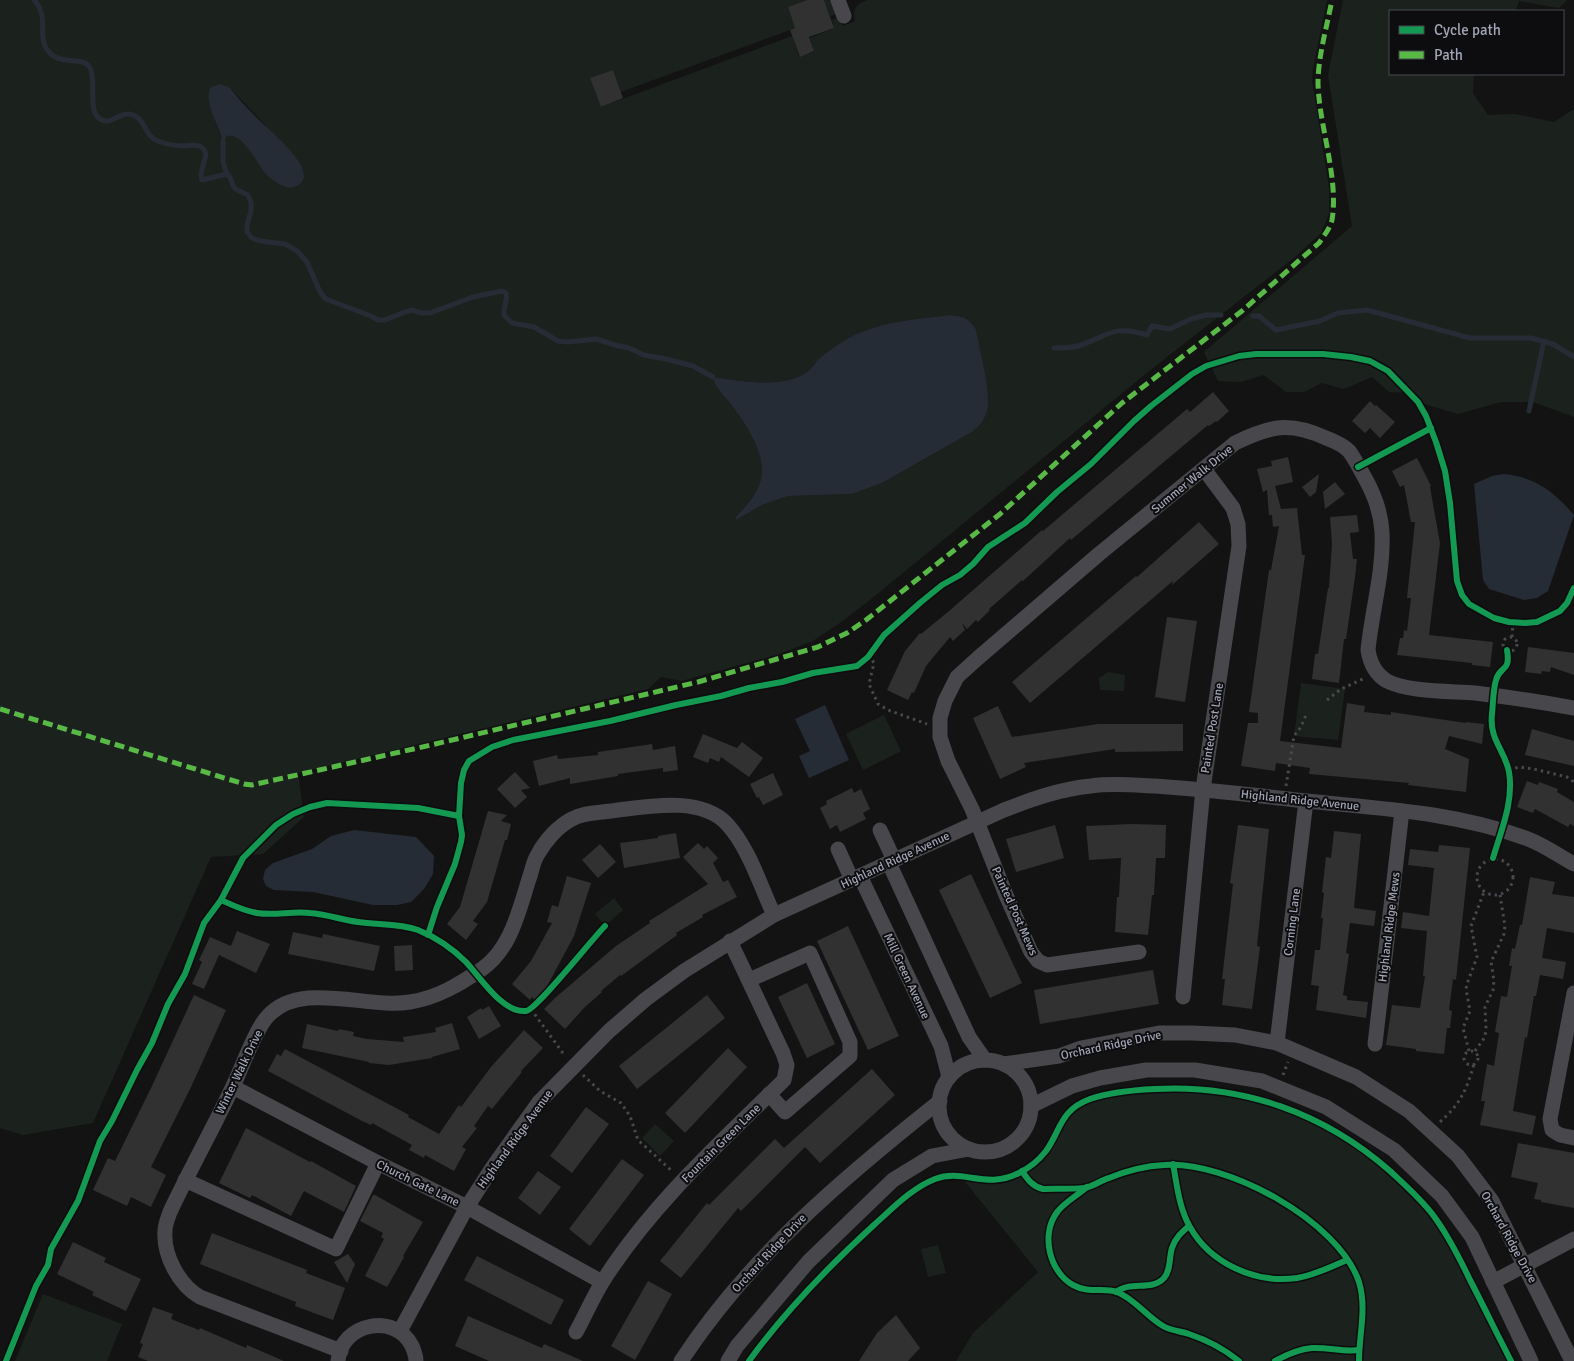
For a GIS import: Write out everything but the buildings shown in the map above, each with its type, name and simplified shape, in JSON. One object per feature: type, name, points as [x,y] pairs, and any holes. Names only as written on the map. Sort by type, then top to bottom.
[{"type":"street","points":[[838,0],[844,16]]},
{"type":"street","name":"Summer Walk Drive","points":[[977,822],[948,761],[940,737],[940,718],[945,701],[957,677],[1099,554],[1235,443],[1258,432],[1282,427],[1297,427],[1336,442],[1348,451],[1371,490],[1382,530],[1382,557],[1368,650],[1370,661],[1375,670]]},
{"type":"street","name":"Painted Post Lane","points":[[1183,997],[1203,789],[1239,546],[1238,524],[1234,508],[1204,469]]},
{"type":"street","points":[[1375,670],[1389,682],[1410,687],[1520,699],[1574,708]]},
{"type":"street","name":"Highland Ridge Avenue","points":[[400,1332],[467,1207],[539,1102],[609,1031],[646,1000],[730,941],[774,915],[977,822],[1033,799],[1069,789],[1114,784],[1203,789],[1402,811],[1452,818],[1501,830],[1530,839],[1574,864]]},
{"type":"street","name":"Corning Lane","points":[[1277,1043],[1306,801]]},
{"type":"street","name":"Winter Walk Drive","points":[[340,1356],[200,1296],[185,1285],[168,1255],[165,1231],[170,1212],[233,1087],[260,1026],[268,1016],[284,1004],[312,997],[384,1004],[430,998],[452,988],[485,967],[503,947],[515,923],[537,855],[554,833],[571,819],[589,813],[681,805],[706,810],[726,822],[740,842],[774,915]]},
{"type":"street","name":"Highland Ridge Mews","points":[[1375,1044],[1402,811]]},
{"type":"street","name":"Painted Post Mews","points":[[977,822],[1006,895],[1031,952],[1038,962],[1047,965],[1138,952]]},
{"type":"street","points":[[880,830],[891,861],[969,1037],[985,1060]]},
{"type":"street","name":"Mill Green Avenue","points":[[838,849],[856,878],[944,1053],[949,1077]]},
{"type":"street","name":"Fountain Green Lane","points":[[576,1332],[602,1282],[630,1242],[665,1199],[784,1080],[787,1065],[783,1053],[730,941]]},
{"type":"street","points":[[749,980],[810,953],[850,1042],[850,1056],[785,1112],[769,1094]]},
{"type":"street","points":[[1574,993],[1550,1119],[1552,1130],[1560,1136],[1574,1138]]},
{"type":"street","name":"Orchard Ridge Drive","points":[[1004,1064],[1059,1056],[1081,1048],[1160,1033],[1235,1035],[1277,1043],[1356,1077],[1409,1111],[1458,1156],[1492,1201],[1572,1361]]},
{"type":"street","points":[[985,1060],[1004,1064],[1017,1073],[1027,1088],[1031,1106],[1026,1124],[1015,1140],[997,1150],[983,1152],[962,1146],[945,1129],[939,1114],[940,1092],[954,1071],[964,1064],[985,1060]]},
{"type":"street","points":[[1031,1106],[1072,1086],[1100,1078],[1146,1070],[1195,1070],[1262,1081],[1326,1106],[1394,1150],[1442,1196],[1472,1237],[1531,1361]]},
{"type":"street","name":"Church Gate Lane","points":[[233,1087],[467,1207],[602,1282]]},
{"type":"street","name":"Orchard Ridge Drive","points":[[681,1361],[702,1328],[763,1256],[817,1203],[940,1101]]},
{"type":"street","points":[[728,1361],[737,1346],[808,1262],[893,1180],[932,1156],[969,1149]]},
{"type":"street","points":[[185,1180],[336,1250],[378,1163]]},
{"type":"street","points":[[1493,1282],[1574,1239]]},
{"type":"street","points":[[340,1356],[349,1337],[366,1327],[378,1325],[388,1326],[400,1332],[409,1340],[418,1360]]},
{"type":"path","points":[[1512,637],[1514,623]]},
{"type":"path","points":[[1507,650],[1513,650],[1516,647],[1517,641],[1509,636],[1504,640],[1503,647],[1507,650],[1509,660]]},
{"type":"path","points":[[871,652],[874,663],[869,684],[878,704],[921,723],[940,727]]},
{"type":"path","points":[[862,662],[871,652]]},
{"type":"path","points":[[1327,700],[1340,689],[1364,678],[1375,670]]},
{"type":"path","points":[[1284,798],[1294,736],[1301,727],[1306,715],[1309,714]]},
{"type":"path","points":[[1510,778],[1507,767],[1519,767],[1567,777],[1574,782]]},
{"type":"path","points":[[1493,858],[1501,830]]},
{"type":"path","points":[[1493,858],[1505,861],[1513,875],[1508,890],[1494,896],[1484,892],[1477,883],[1477,870],[1480,864],[1493,858]]},
{"type":"path","points":[[1469,1051],[1463,1028],[1470,1011],[1466,989],[1477,957],[1471,926],[1484,892]]},
{"type":"path","points":[[1475,1051],[1485,1037],[1484,1007],[1493,990],[1494,981],[1491,962],[1504,934],[1505,926],[1500,894]]},
{"type":"path","points":[[537,1002],[528,1010],[560,1051],[600,1091],[621,1103],[630,1116],[641,1144],[664,1162],[682,1181]]},
{"type":"path","points":[[1474,1064],[1469,1064],[1465,1060],[1465,1055],[1469,1051],[1475,1051]]},
{"type":"path","points":[[1430,1131],[1457,1106],[1464,1095],[1474,1064],[1478,1058],[1475,1051]]},
{"type":"path","points":[[1282,1080],[1288,1059]]},
{"type":"shaded area","points":[[0,0],[807,0],[788,7],[795,28],[621,92],[613,70],[590,78],[601,107],[792,36],[799,57],[814,52],[810,38],[834,28],[832,20],[839,17],[843,26],[855,21],[854,14],[856,8],[860,3],[867,0],[1327,0],[1312,80],[1329,188],[1329,214],[1321,233],[1295,257],[1148,372],[870,600],[813,641],[779,654],[682,681],[661,677],[648,689],[298,773],[304,817],[263,854],[211,857],[93,1123],[23,1135],[0,1128]],"holes":[[[230,88],[290,151],[260,165],[242,141],[232,136],[227,136],[222,141],[212,111]],[[949,315],[961,316],[972,432],[882,483],[852,494],[788,496],[762,505],[736,520],[735,518],[757,490],[761,479],[761,459],[753,438],[717,387],[713,377],[761,382],[786,381],[807,372],[832,349],[859,333],[892,323]]]},
{"type":"shaded area","points":[[824,0],[833,0],[838,14],[830,16]]},
{"type":"shaded area","points":[[1343,0],[1567,0],[1559,8],[1519,1],[1516,10],[1389,10],[1389,75],[1474,75],[1473,93],[1488,115],[1515,114],[1554,122],[1574,109],[1574,417],[1533,402],[1501,402],[1458,414],[1421,403],[1414,393],[1389,392],[1372,377],[1344,389],[1322,383],[1304,392],[1286,392],[1264,375],[1241,382],[1218,381],[1204,352],[1352,226],[1328,75]]},
{"type":"shaded area","points":[[220,84],[230,88],[293,154],[301,165],[304,175],[301,183],[290,188],[280,185],[266,174],[239,139],[227,136],[222,141],[209,101],[210,88]]},
{"type":"shaded area","points":[[949,315],[965,318],[976,330],[985,373],[988,406],[982,422],[972,432],[882,483],[852,494],[788,496],[762,505],[736,520],[735,518],[757,490],[761,479],[761,459],[753,438],[717,387],[713,377],[761,382],[786,381],[807,372],[829,351],[859,333],[892,323]]},
{"type":"shaded area","points":[[1504,474],[1526,478],[1544,487],[1574,515],[1548,591],[1537,598],[1524,600],[1489,589],[1483,580],[1474,484],[1492,476]]},
{"type":"shaded area","points":[[1108,672],[1125,675],[1124,691],[1100,690],[1099,678]]},
{"type":"shaded area","points":[[1301,683],[1345,689],[1338,740],[1294,736]]},
{"type":"shaded area","points":[[825,705],[849,760],[809,778],[799,756],[810,751],[795,719]]},
{"type":"shaded area","points":[[884,715],[901,751],[863,770],[846,734]]},
{"type":"shaded area","points":[[354,830],[416,837],[434,856],[433,874],[424,889],[411,902],[397,905],[373,905],[313,892],[274,890],[266,886],[263,879],[265,870],[273,863],[312,849],[331,836]]},
{"type":"shaded area","points":[[614,898],[623,910],[605,926],[595,914]]},
{"type":"shaded area","points":[[1175,1090],[1215,1094],[1254,1101],[1291,1113],[1326,1128],[1359,1148],[1390,1172],[1417,1201],[1452,1248],[1509,1361],[956,1361],[973,1333],[1038,1272],[962,1178],[987,1182],[1000,1181],[1013,1178],[1025,1172],[1045,1157],[1053,1147],[1071,1115],[1090,1102],[1126,1094]]},
{"type":"shaded area","points":[[655,1124],[674,1141],[660,1156],[642,1138]]},
{"type":"shaded area","points":[[938,1245],[946,1273],[928,1277],[921,1249]]},
{"type":"shaded area","points":[[43,1294],[122,1324],[107,1361],[15,1361]]},
{"type":"waterway","points":[[34,0],[42,14],[43,36],[47,49],[57,58],[83,62],[90,68],[96,115],[100,119],[108,121],[121,115],[129,114],[139,118],[150,135],[158,141],[174,145],[196,145],[202,147],[206,154],[201,174],[202,180],[229,175],[234,188],[248,195],[251,202],[247,232],[252,238],[260,241],[285,244],[297,251],[307,262],[320,292],[326,299],[378,320],[385,320],[412,310],[430,313],[473,297],[502,291],[506,293],[504,315],[512,323],[534,327],[558,341],[568,342],[596,339],[629,348],[644,355],[693,366],[713,377]]},
{"type":"waterway","points":[[223,141],[223,162],[227,174]]},
{"type":"waterway","points":[[1253,316],[1259,316],[1276,330],[1320,321],[1338,313],[1367,310],[1470,338],[1531,338],[1553,344],[1574,357]]},
{"type":"waterway","points":[[1054,348],[1078,346],[1118,331],[1147,335],[1152,326],[1170,329],[1191,319],[1206,315],[1221,315]]},
{"type":"waterway","points":[[1529,411],[1544,341]]},
{"type":"marked path","points":[[0,709],[252,785],[698,682],[818,647],[847,633],[1000,514],[1122,403],[1242,311],[1319,243],[1331,223],[1333,204],[1331,170],[1319,100],[1318,83],[1321,52],[1332,0]]},
{"type":"cycle path","points":[[6,1361],[36,1286],[48,1265],[51,1249],[78,1201],[100,1141],[152,1043],[168,1004],[185,974],[204,923],[221,900],[243,858],[276,825],[293,814],[327,803],[418,808],[459,816],[461,783],[464,770],[469,761],[492,747],[513,740],[610,721],[782,682],[813,673],[857,666],[868,657],[884,635],[921,602],[942,585],[960,575],[988,547],[1025,523],[1057,492],[1091,464],[1151,406],[1192,374],[1206,366],[1239,356],[1256,354],[1323,354],[1370,361],[1388,371],[1418,402],[1426,416],[1445,471],[1450,503],[1457,581],[1462,595],[1469,604],[1494,618],[1509,622],[1537,622],[1560,611],[1567,603],[1574,588]]},
{"type":"cycle path","points":[[1358,467],[1431,428]]},
{"type":"cycle path","points":[[1493,858],[1506,816],[1510,794],[1507,764],[1495,738],[1492,723],[1495,684],[1498,675],[1508,662],[1507,650]]},
{"type":"cycle path","points":[[428,935],[437,907],[455,864],[461,842],[462,835],[459,816]]},
{"type":"cycle path","points":[[221,900],[257,913],[316,914],[366,923],[396,925],[418,930],[450,948],[461,957],[500,1000],[517,1010],[526,1011],[541,999],[605,926]]},
{"type":"cycle path","points":[[749,1361],[793,1306],[825,1272],[889,1211],[918,1188],[945,1176],[996,1180],[1019,1173],[1040,1158],[1051,1143],[1062,1121],[1080,1104],[1106,1095],[1155,1089],[1188,1089],[1251,1097],[1281,1106],[1310,1118],[1338,1133],[1365,1151],[1413,1192],[1444,1230],[1511,1361]]},
{"type":"cycle path","points":[[1173,1164],[1177,1188],[1186,1220],[1199,1240],[1222,1261],[1250,1274],[1265,1278],[1281,1279],[1304,1277],[1347,1260]]},
{"type":"cycle path","points":[[1022,1171],[1039,1188],[1073,1189],[1088,1187],[1115,1175],[1143,1168],[1164,1165],[1189,1166],[1218,1173],[1248,1184],[1277,1199],[1305,1217],[1329,1237],[1347,1259],[1359,1282],[1363,1312],[1359,1361]]},
{"type":"cycle path","points":[[1087,1187],[1064,1205],[1052,1220],[1049,1230],[1050,1251],[1058,1271],[1065,1279],[1079,1288],[1117,1292],[1130,1299],[1163,1326],[1209,1342],[1239,1361]]},
{"type":"cycle path","points":[[1116,1292],[1128,1287],[1153,1284],[1164,1278],[1168,1271],[1173,1244],[1189,1226]]},
{"type":"cycle path","points":[[1275,1361],[1292,1353],[1307,1349],[1359,1350]]}]
